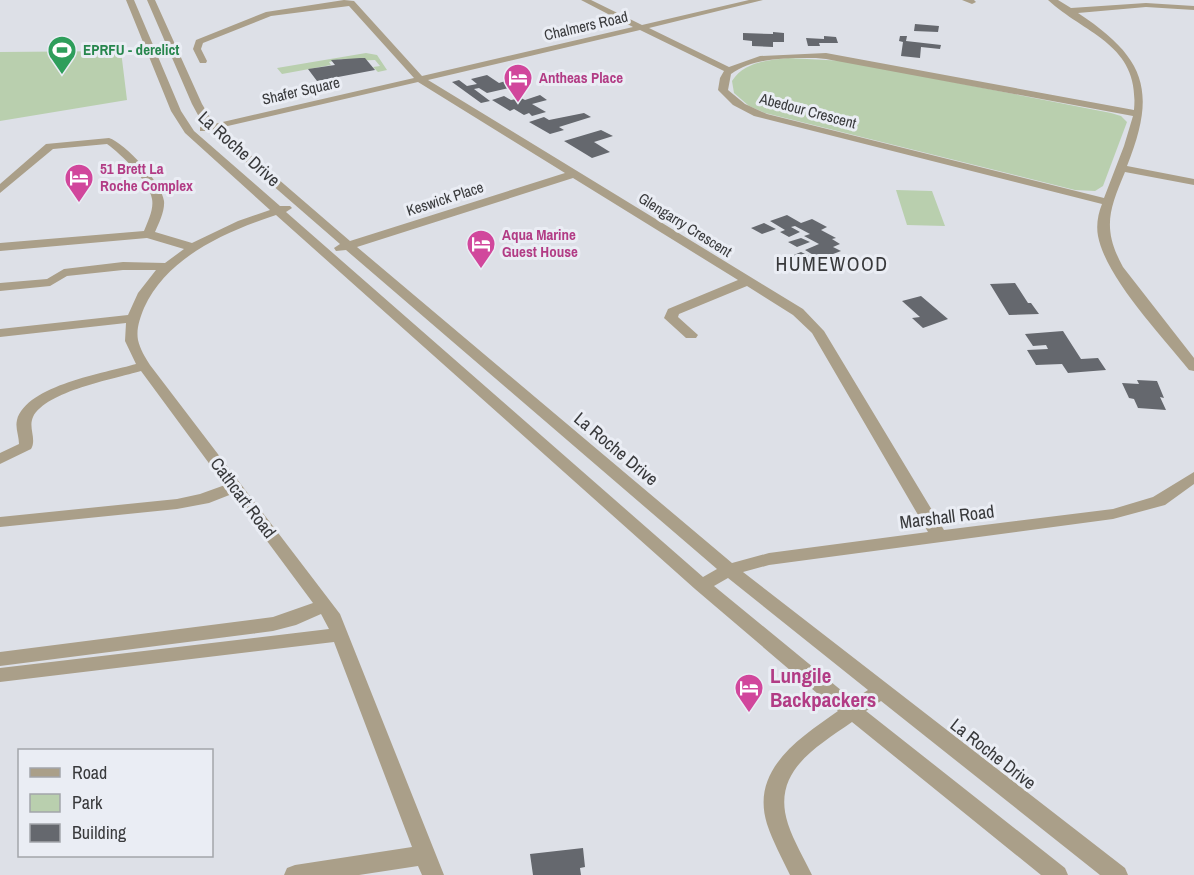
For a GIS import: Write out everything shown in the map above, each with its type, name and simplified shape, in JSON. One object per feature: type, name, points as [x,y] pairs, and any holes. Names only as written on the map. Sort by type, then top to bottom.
[{"type":"street","name":"La Roche Drive","points":[[130,0],[176,111],[190,133],[701,585],[852,711],[1057,875]]},
{"type":"street","name":"La Roche Drive","points":[[151,0],[196,105],[211,127],[729,570],[1117,875]]},
{"type":"street","points":[[585,0],[729,70],[774,57],[826,56],[1139,114]]},
{"type":"street","name":"Chalmers Road","points":[[420,79],[759,0]]},
{"type":"street","points":[[1052,0],[1095,28],[1125,57],[1135,75],[1140,95],[1139,114],[1108,202],[1103,224],[1104,239],[1114,264],[1194,367]]},
{"type":"street","points":[[203,61],[197,49],[199,42],[275,13],[350,1]]},
{"type":"street","name":"Glengarry Crescent","points":[[350,1],[420,79],[798,312],[817,331],[940,538]]},
{"type":"street","points":[[1070,11],[1146,5],[1194,8]]},
{"type":"street","points":[[148,45],[170,42]]},
{"type":"street","name":"Abedour Crescent","points":[[729,70],[725,77],[723,90],[732,100],[749,111],[1108,202]]},
{"type":"street","name":"Shafer Square","points":[[190,133],[420,79]]},
{"type":"street","points":[[306,94],[316,103]]},
{"type":"street","points":[[0,190],[50,146],[109,141],[129,159],[155,189],[158,203],[148,234]]},
{"type":"street","points":[[1121,168],[1194,182]]},
{"type":"street","name":"Keswick Place","points":[[326,252],[573,174]]},
{"type":"street","name":"Cathcart Road","points":[[300,204],[232,228],[195,248],[167,267],[149,285],[138,304],[130,327],[132,344],[144,366],[324,606],[341,634],[429,865]]},
{"type":"street","points":[[0,247],[148,234],[195,248]]},
{"type":"street","points":[[0,287],[50,282],[64,273],[123,266],[167,267]]},
{"type":"street","points":[[691,335],[670,318],[673,312],[747,281]]},
{"type":"street","points":[[0,333],[134,318]]},
{"type":"street","points":[[0,459],[26,446],[24,421],[30,408],[44,398],[60,390],[144,366]]},
{"type":"street","name":"Marshall Road","points":[[701,585],[729,570],[769,559],[1087,519],[1122,512],[1159,501],[1194,477]]},
{"type":"street","points":[[0,522],[177,504],[203,499],[235,487]]},
{"type":"street","points":[[0,659],[273,624],[290,620],[324,606]]},
{"type":"street","points":[[0,675],[341,634]]},
{"type":"street","points":[[801,875],[781,831],[774,807],[780,773],[792,759],[881,691]]},
{"type":"street","points":[[295,875],[429,865]]},
{"type":"green space","name":"EPRFU - derelict","points":[[121,51],[127,100],[0,121],[0,52]]},
{"type":"green space","points":[[366,53],[377,55],[387,70],[378,72],[373,67],[380,66],[375,60],[344,61],[342,59],[329,62],[331,65],[282,74],[277,68]]},
{"type":"green space","points":[[788,58],[845,61],[1111,113],[1121,116],[1127,122],[1103,186],[1095,191],[1075,190],[765,113],[749,106],[734,93],[732,81],[743,70],[757,63]]},
{"type":"green space","points":[[896,190],[932,191],[945,226],[907,225]]},
{"type":"building","points":[[915,24],[939,26],[938,32],[914,31]]},
{"type":"building","points":[[773,32],[784,33],[784,42],[773,42],[773,47],[752,46],[752,41],[743,40],[743,33],[773,34]]},
{"type":"building","points":[[824,36],[836,37],[838,43],[819,43],[820,46],[808,46],[806,38],[824,39]]},
{"type":"building","points":[[900,36],[907,36],[906,41],[941,45],[940,49],[921,47],[920,58],[901,56],[903,42],[899,41]]},
{"type":"building","points":[[365,58],[375,70],[317,81],[308,69],[335,65],[331,60]]},
{"type":"building","points":[[487,75],[499,83],[509,80],[518,86],[487,93],[479,88],[474,89],[490,101],[481,103],[452,82],[459,80],[467,86],[477,84],[471,79]]},
{"type":"building","points":[[540,95],[547,100],[532,104],[546,112],[532,116],[529,113],[524,115],[514,109],[510,111],[492,100],[504,96],[511,100],[521,98],[525,100]]},
{"type":"building","points":[[584,113],[591,117],[559,127],[564,130],[550,134],[529,122],[544,117],[549,120]]},
{"type":"building","points":[[601,130],[613,136],[594,142],[610,152],[592,158],[564,141]]},
{"type":"building","points":[[787,215],[801,223],[812,219],[827,227],[821,230],[836,238],[832,239],[840,244],[833,247],[841,251],[820,259],[805,250],[819,244],[804,236],[810,234],[795,226],[791,227],[800,232],[789,237],[780,232],[785,230],[770,221]]},
{"type":"building","points":[[764,223],[776,229],[762,234],[751,228]]},
{"type":"building","points":[[801,238],[810,242],[797,247],[788,242]]},
{"type":"building","points":[[801,252],[811,257],[798,262],[789,257]]},
{"type":"building","points":[[1015,283],[1028,303],[1031,303],[1039,314],[1009,315],[990,284]]},
{"type":"building","points":[[921,296],[948,319],[923,328],[912,318],[920,317],[902,301]]},
{"type":"building","points":[[1063,331],[1081,359],[1098,358],[1106,370],[1068,373],[1062,364],[1036,365],[1027,350],[1048,349],[1046,345],[1033,346],[1025,334]]},
{"type":"building","points":[[1137,380],[1157,381],[1164,398],[1160,397],[1166,410],[1138,408],[1134,399],[1129,398],[1122,383],[1139,384]]},
{"type":"building","points":[[583,848],[585,867],[580,868],[581,875],[533,875],[530,854]]},
{"type":"place","name":"EPRFU - derelict","points":[[62,76]]},
{"type":"place","name":"Antheas Place","points":[[518,104]]},
{"type":"place","name":"51 Brett La Roche Complex","points":[[79,204]]},
{"type":"place","name":"Aqua Marine Guest House","points":[[481,270]]},
{"type":"place","name":"Lungile Backpackers","points":[[749,714]]},
{"type":"district","name":"HUMEWOOD","points":[[832,264]]}]
